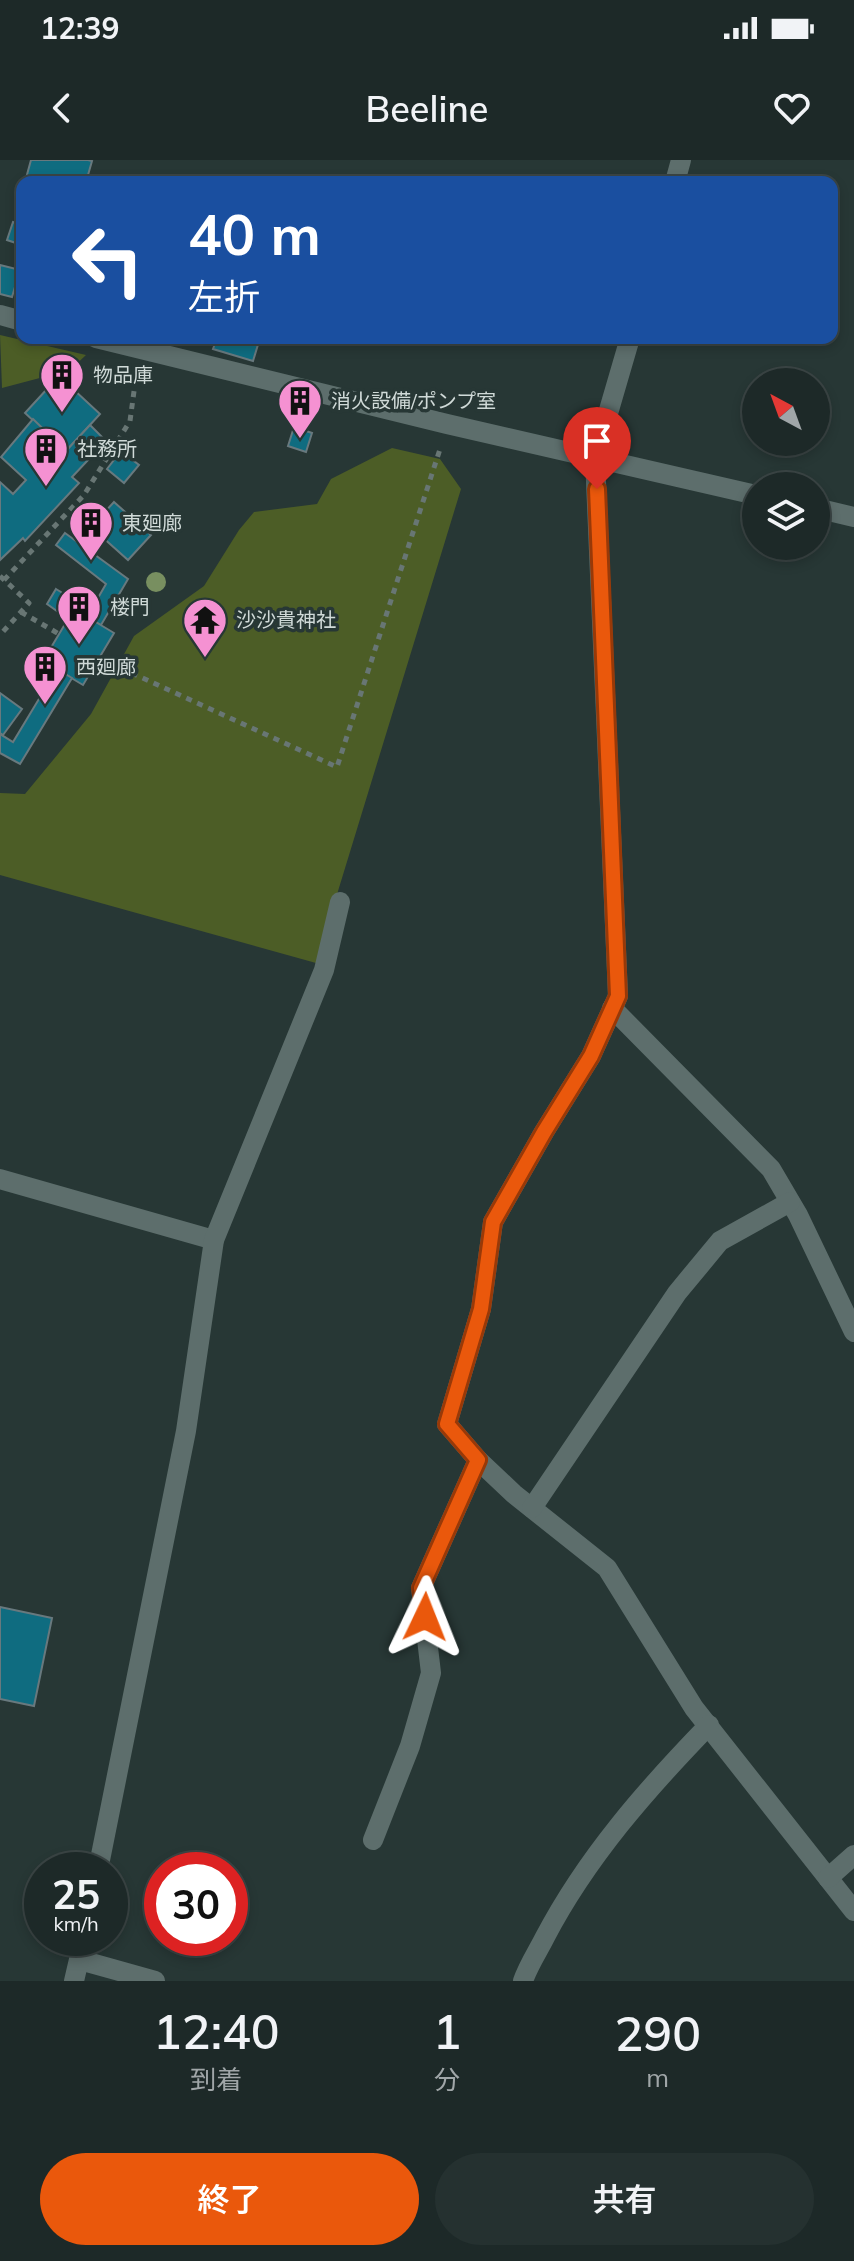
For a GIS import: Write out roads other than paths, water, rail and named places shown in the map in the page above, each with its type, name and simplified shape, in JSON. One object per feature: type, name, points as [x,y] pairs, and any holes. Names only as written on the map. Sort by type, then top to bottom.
[{"type":"street","points":[[122,344],[447,424],[742,492]]},
{"type":"street","points":[[628,344],[595,458],[615,866],[618,996],[591,1056],[493,1222],[481,1309],[447,1424],[478,1460],[607,1568],[694,1708],[854,1911]]},
{"type":"street","points":[[830,511],[854,517]]},
{"type":"street","points":[[102,1852],[186,1431],[214,1240],[324,970],[340,902]]},
{"type":"street","points":[[612,1008],[771,1169],[853,1323]]},
{"type":"street","points":[[0,1179],[214,1240]]},
{"type":"street","points":[[532,1508],[677,1293],[720,1241],[790,1202]]},
{"type":"street","points":[[373,1840],[410,1746],[431,1673],[421,1588],[478,1460]]},
{"type":"street","points":[[523,1981],[561,1907],[603,1843],[656,1780],[709,1725]]},
{"type":"street","points":[[828,1878],[854,1855]]},
{"type":"street","points":[[74,1981],[81,1956]]},
{"type":"street","points":[[80,1960],[155,1981]]},
{"type":"place","name":"物品庫","points":[[62,414]]},
{"type":"place","name":"消火設備/ポンプ室","points":[[300,440]]},
{"type":"place","name":"社務所","points":[[46,488]]},
{"type":"place","name":"東廻廊","points":[[91,562]]},
{"type":"place","name":"楼門","points":[[79,646]]},
{"type":"place","name":"沙沙貴神社","points":[[205,659]]},
{"type":"place","name":"西廻廊","points":[[45,706]]}]
